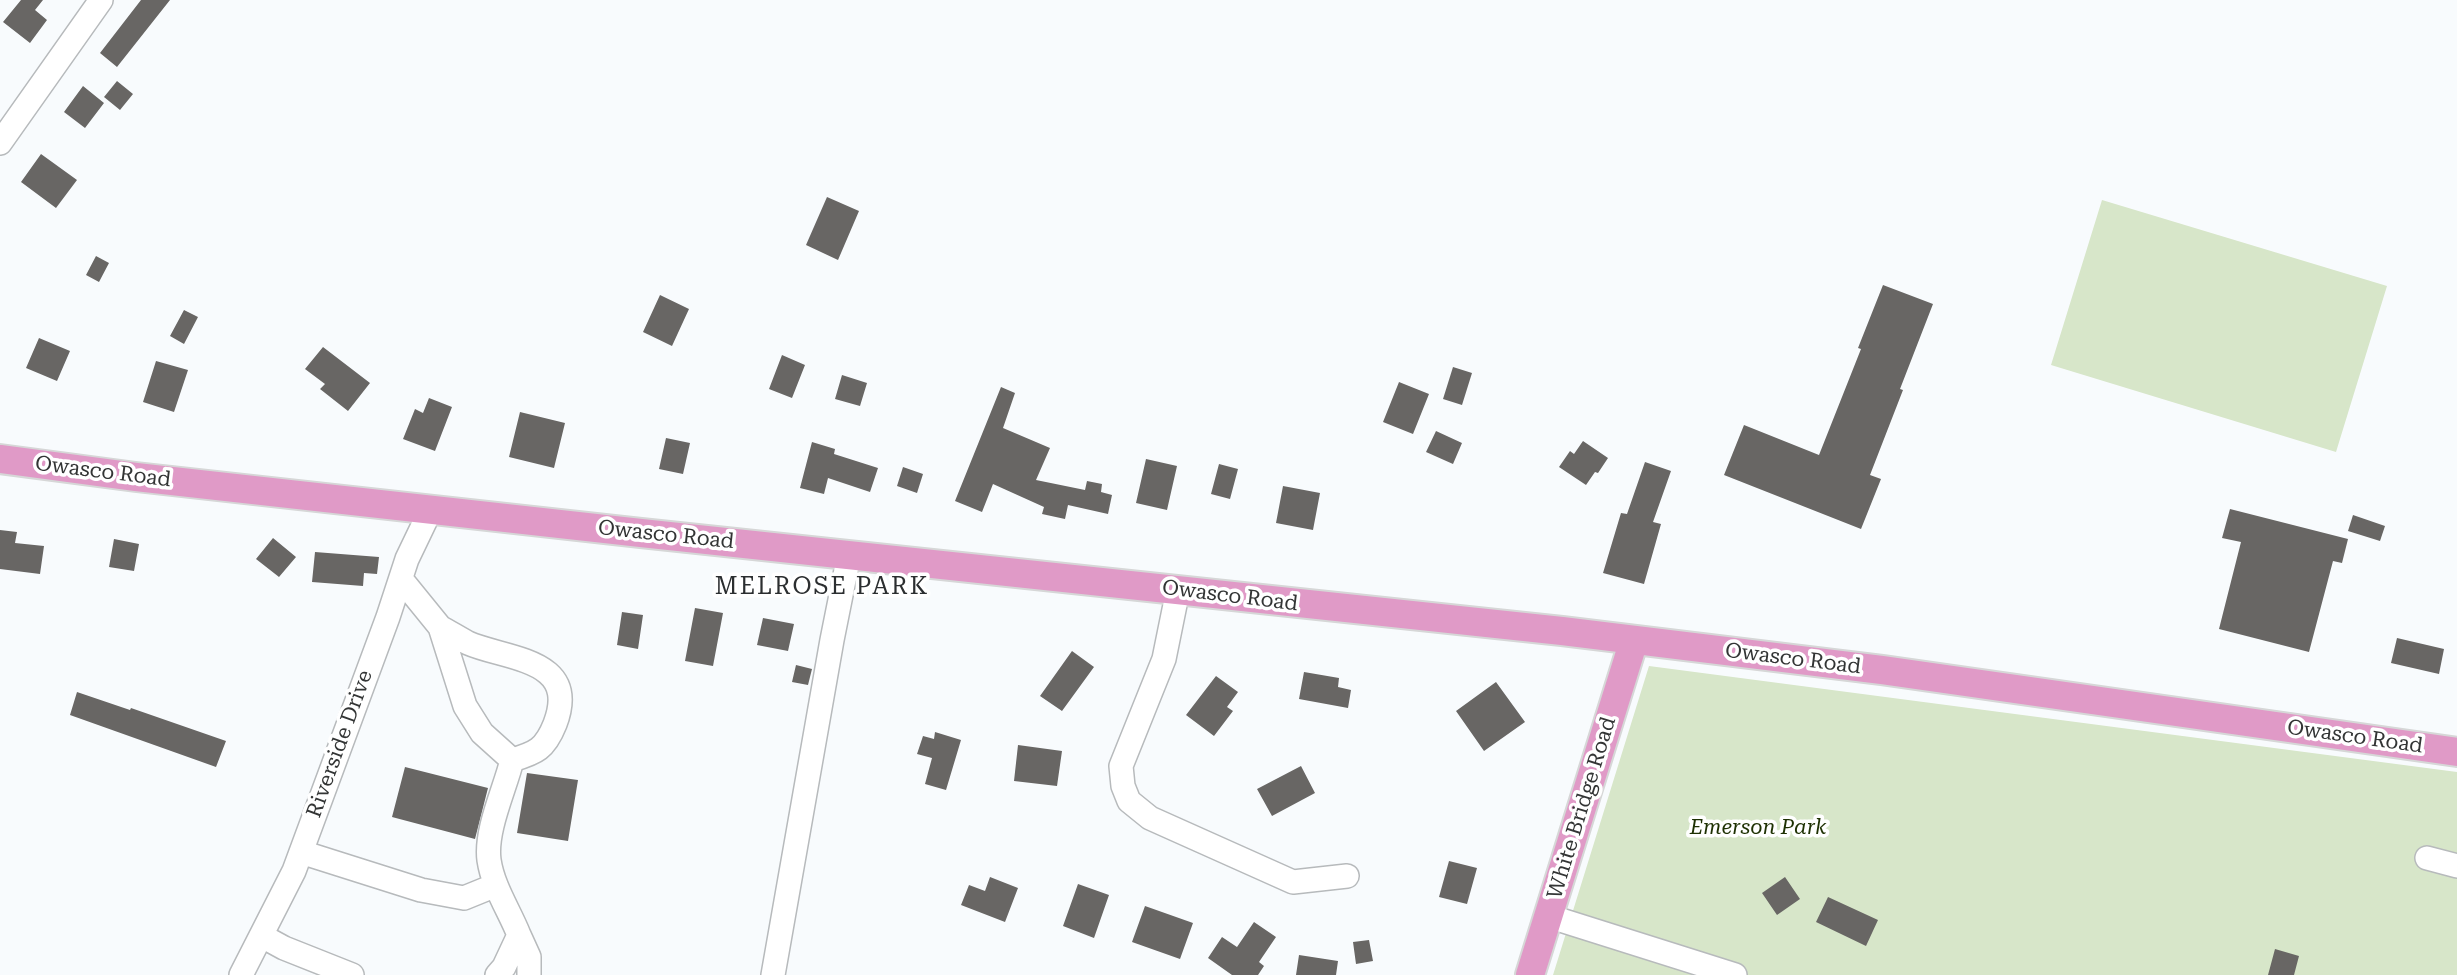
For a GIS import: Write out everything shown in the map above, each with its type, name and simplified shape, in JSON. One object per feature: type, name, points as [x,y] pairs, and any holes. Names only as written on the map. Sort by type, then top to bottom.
[{"type":"main road","name":"Owasco Road","points":[[0,460],[1633,640],[1882,670],[2457,752]]},
{"type":"main road","name":"White Bridge Road","points":[[1530,975],[1633,640]]},
{"type":"street","points":[[0,143],[101,0]]},
{"type":"street","name":"Riverside Drive","points":[[241,975],[301,852],[407,559],[431,509]]},
{"type":"street","points":[[774,975],[849,555]]},
{"type":"street","points":[[401,579],[440,627],[465,706],[482,733],[512,760]]},
{"type":"street","points":[[1178,590],[1164,659],[1121,766],[1123,786],[1129,801],[1150,818],[1293,882],[1347,876]]},
{"type":"street","points":[[440,627],[469,643],[530,661],[549,673],[559,693],[556,720],[548,740],[534,754],[512,760]]},
{"type":"street","points":[[512,760],[494,818],[489,858],[496,885],[530,957],[529,975]]},
{"type":"street","points":[[301,852],[421,890],[464,898],[496,885]]},
{"type":"street","points":[[2427,858],[2457,866]]},
{"type":"street","points":[[1548,916],[1735,975]]},
{"type":"street","points":[[497,975],[504,967],[519,935]]},
{"type":"street","points":[[262,936],[284,948],[352,975]]},
{"type":"green space","points":[[2102,200],[2387,286],[2336,452],[2051,365]]},
{"type":"green space","name":"Emerson Park","points":[[1649,666],[2457,772],[2457,975],[1553,975]]},
{"type":"building","points":[[21,0],[43,0],[35,10],[47,20],[30,43],[3,22]]},
{"type":"building","points":[[141,0],[170,0],[117,67],[100,53]]},
{"type":"building","points":[[117,81],[133,94],[120,110],[104,97]]},
{"type":"building","points":[[83,86],[104,103],[85,128],[64,112]]},
{"type":"building","points":[[41,154],[77,180],[56,208],[21,182]]},
{"type":"building","points":[[827,197],[859,211],[838,260],[806,245]]},
{"type":"building","points":[[96,256],[109,263],[99,282],[86,275]]},
{"type":"building","points":[[1883,285],[1933,304],[1870,475],[1881,479],[1861,529],[1724,475],[1744,425],[1819,455]]},
{"type":"building","points":[[660,295],[689,309],[672,346],[643,332]]},
{"type":"building","points":[[184,310],[198,317],[184,344],[170,336]]},
{"type":"building","points":[[39,338],[70,351],[57,381],[26,368]]},
{"type":"building","points":[[323,347],[370,383],[348,411],[320,389],[325,384],[305,369]]},
{"type":"building","points":[[782,355],[805,365],[792,398],[769,389]]},
{"type":"building","points":[[156,361],[188,370],[174,412],[143,402]]},
{"type":"building","points":[[1453,367],[1472,373],[1462,405],[1443,399]]},
{"type":"building","points":[[842,375],[867,383],[860,406],[835,399]]},
{"type":"building","points":[[1399,382],[1429,394],[1413,434],[1383,422]]},
{"type":"building","points":[[1001,387],[1015,393],[1003,428],[1050,448],[1036,480],[1085,490],[1087,481],[1102,484],[1101,492],[1112,495],[1108,514],[1068,505],[1065,519],[1042,514],[1044,507],[993,484],[982,512],[955,501]]},
{"type":"building","points":[[429,398],[452,407],[435,451],[403,439],[415,409],[423,413]]},
{"type":"building","points":[[520,412],[565,423],[554,468],[509,457]]},
{"type":"building","points":[[1436,431],[1462,443],[1453,464],[1426,452]]},
{"type":"building","points":[[666,438],[690,443],[683,474],[659,469]]},
{"type":"building","points":[[1583,441],[1608,458],[1586,485],[1559,467],[1570,451],[1574,454]]},
{"type":"building","points":[[812,442],[835,449],[834,454],[878,468],[870,492],[828,478],[824,494],[800,488]]},
{"type":"building","points":[[1146,459],[1177,466],[1167,510],[1136,503]]},
{"type":"building","points":[[1645,462],[1671,471],[1653,522],[1661,524],[1644,584],[1603,573],[1621,513],[1627,514]]},
{"type":"building","points":[[1219,464],[1238,469],[1230,499],[1211,494]]},
{"type":"building","points":[[903,467],[923,474],[917,493],[897,486]]},
{"type":"building","points":[[1283,486],[1320,493],[1313,530],[1276,523]]},
{"type":"building","points":[[2230,509],[2348,539],[2342,563],[2333,561],[2309,652],[2219,629],[2241,542],[2222,538]]},
{"type":"building","points":[[2353,515],[2385,526],[2380,541],[2348,531]]},
{"type":"building","points":[[0,530],[17,532],[15,543],[44,546],[40,574],[0,569]]},
{"type":"building","points":[[273,538],[296,557],[279,577],[256,559]]},
{"type":"building","points":[[114,539],[139,544],[134,571],[109,567]]},
{"type":"building","points":[[315,552],[379,557],[377,574],[364,573],[363,586],[312,582]]},
{"type":"building","points":[[695,608],[723,613],[713,666],[685,661]]},
{"type":"building","points":[[622,612],[643,615],[638,649],[617,645]]},
{"type":"building","points":[[763,618],[794,624],[788,651],[757,645]]},
{"type":"building","points":[[2397,638],[2444,649],[2439,674],[2391,663]]},
{"type":"building","points":[[1072,651],[1094,667],[1062,711],[1040,696]]},
{"type":"building","points":[[796,665],[812,669],[808,685],[792,682]]},
{"type":"building","points":[[1304,672],[1339,678],[1338,687],[1351,690],[1348,708],[1299,699]]},
{"type":"building","points":[[1216,676],[1238,692],[1227,707],[1233,711],[1214,736],[1186,715]]},
{"type":"building","points":[[1496,682],[1525,722],[1484,751],[1456,711]]},
{"type":"building","points":[[77,692],[226,741],[216,767],[70,715]]},
{"type":"building","points":[[935,732],[961,740],[946,790],[925,784],[932,758],[917,754],[923,736],[934,739]]},
{"type":"building","points":[[1018,745],[1062,751],[1057,786],[1014,781]]},
{"type":"building","points":[[1301,766],[1315,793],[1272,816],[1257,789]]},
{"type":"building","points":[[405,767],[488,788],[475,839],[392,817]]},
{"type":"building","points":[[527,773],[578,780],[568,841],[517,833]]},
{"type":"building","points":[[1449,861],[1477,868],[1467,904],[1439,897]]},
{"type":"building","points":[[990,877],[1018,888],[1005,922],[961,905],[969,885],[985,891]]},
{"type":"building","points":[[1785,877],[1800,899],[1777,915],[1762,893]]},
{"type":"building","points":[[1078,884],[1109,895],[1094,938],[1063,926]]},
{"type":"building","points":[[1828,897],[1878,920],[1866,946],[1816,922]]},
{"type":"building","points":[[1145,906],[1193,923],[1180,959],[1132,942]]},
{"type":"building","points":[[1254,922],[1276,937],[1259,962],[1264,966],[1258,975],[1232,975],[1208,958],[1222,937],[1237,947]]},
{"type":"building","points":[[1369,940],[1373,961],[1356,964],[1353,942]]},
{"type":"building","points":[[2275,949],[2299,956],[2294,975],[2268,975]]},
{"type":"building","points":[[1299,955],[1338,961],[1336,975],[1296,975]]},
{"type":"district","name":"MELROSE PARK","points":[[822,587]]}]
